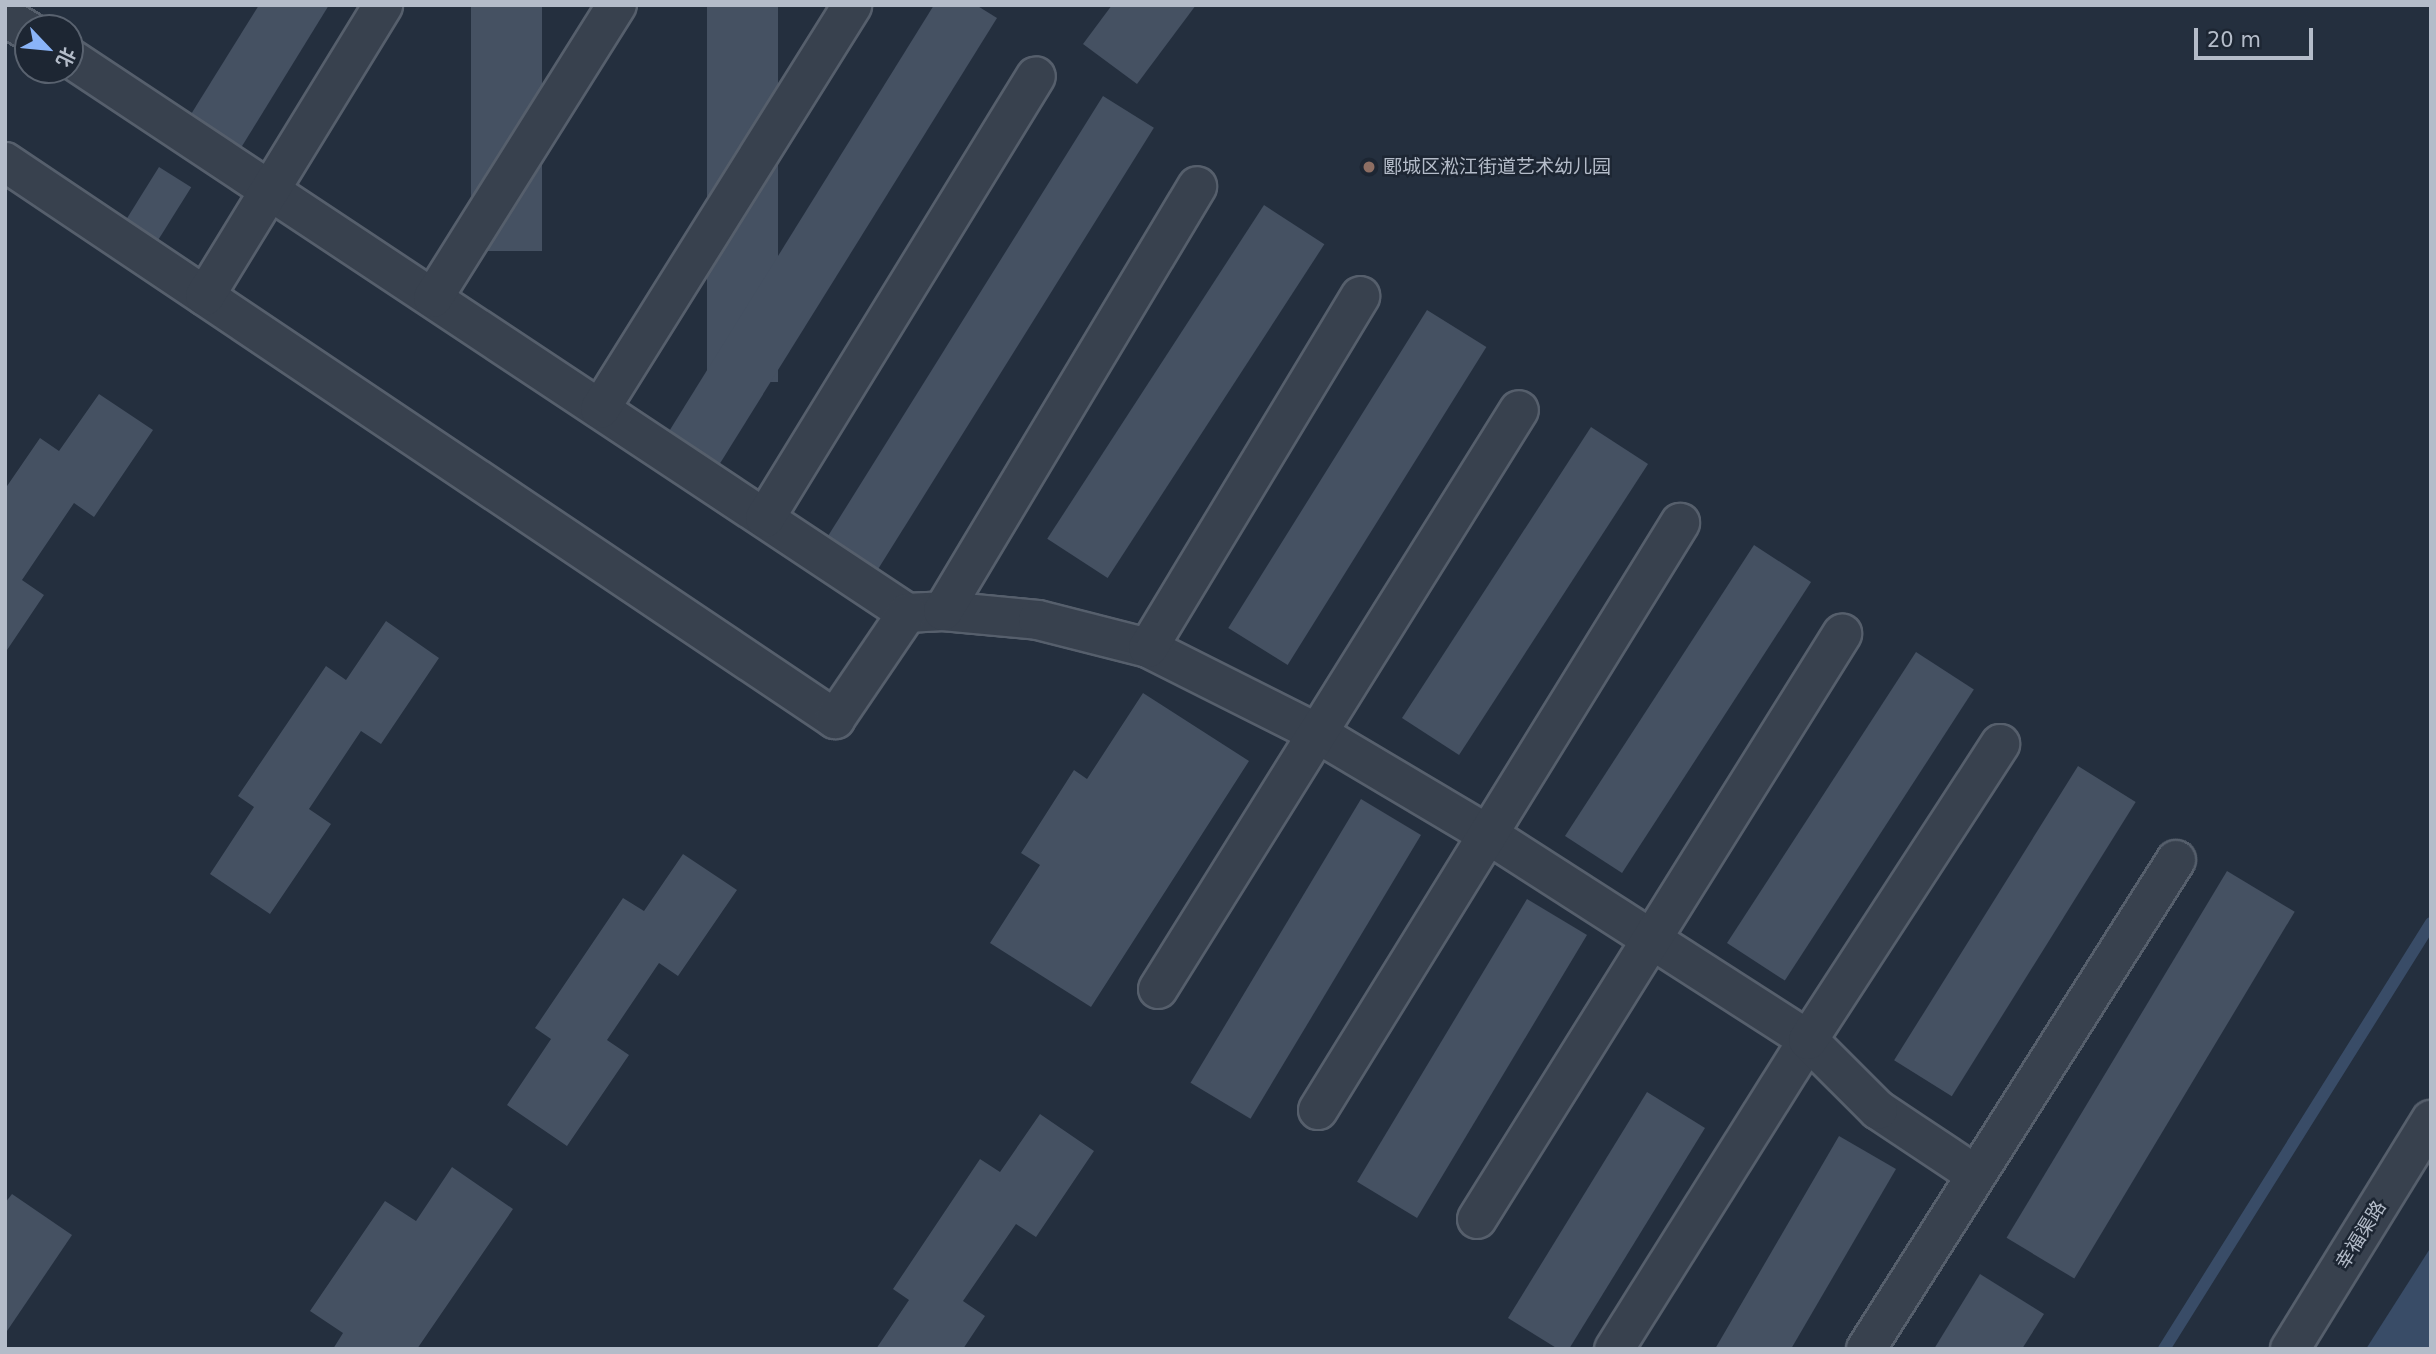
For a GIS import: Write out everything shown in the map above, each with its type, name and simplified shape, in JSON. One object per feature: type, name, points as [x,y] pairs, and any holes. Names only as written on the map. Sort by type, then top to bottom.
[{"type":"street","points":[[205,296],[383,5]]},
{"type":"street","points":[[432,298],[617,5]]},
{"type":"street","points":[[600,409],[852,5]]},
{"type":"street","points":[[84,67],[272,189],[765,518],[925,612],[1038,620],[1148,648],[1317,733],[1489,835],[1808,1040],[1878,1110],[1976,1175]]},
{"type":"street","points":[[765,518],[1036,76]]},
{"type":"street","points":[[5,162],[835,719],[925,612],[1196,186]]},
{"type":"street","points":[[1148,648],[1360,296]]},
{"type":"street","points":[[1158,989],[1519,410]]},
{"type":"street","points":[[1318,1110],[1680,523]]},
{"type":"street","points":[[1477,1219],[1842,634]]},
{"type":"street","points":[[1614,1349],[1808,1040],[2000,744]]},
{"type":"street","points":[[1866,1349],[2176,860]]},
{"type":"street","name":"幸福渠路","points":[[2290,1349],[2431,1120]]},
{"type":"water","points":[[2431,1247],[2431,1349],[2366,1349]]},
{"type":"building","points":[[259,5],[329,5],[239,151],[188,119]]},
{"type":"building","points":[[471,5],[542,5],[542,251],[471,251]]},
{"type":"building","points":[[707,5],[778,5],[778,382],[707,382]]},
{"type":"building","points":[[934,5],[976,5],[997,18],[719,465],[668,433]]},
{"type":"building","points":[[1112,5],[1196,5],[1137,84],[1083,44]]},
{"type":"building","points":[[1103,96],[1154,128],[875,574],[824,542]]},
{"type":"building","points":[[159,167],[191,187],[158,241],[126,220]]},
{"type":"building","points":[[1264,205],[1324,244],[1108,578],[1047,539]]},
{"type":"building","points":[[1427,310],[1486,347],[1288,665],[1228,628]]},
{"type":"building","points":[[99,394],[153,430],[94,517],[74,503],[22,580],[44,595],[5,653],[5,489],[40,438],[59,451]]},
{"type":"building","points":[[1591,427],[1648,464],[1459,755],[1402,718]]},
{"type":"building","points":[[1754,545],[1811,582],[1622,873],[1565,836]]},
{"type":"building","points":[[386,621],[439,658],[381,744],[361,731],[309,809],[331,824],[270,914],[210,874],[254,807],[238,796],[326,666],[346,680]]},
{"type":"building","points":[[1916,652],[1974,690],[1785,981],[1727,943]]},
{"type":"building","points":[[1143,693],[1249,761],[1091,1007],[990,943],[1040,865],[1021,853],[1074,770],[1087,779]]},
{"type":"building","points":[[2078,766],[2136,802],[1952,1096],[1894,1060]]},
{"type":"building","points":[[1361,799],[1421,835],[1251,1119],[1191,1083]]},
{"type":"building","points":[[683,854],[737,890],[678,976],[659,963],[607,1040],[629,1055],[567,1146],[507,1105],[551,1039],[535,1028],[623,898],[644,911]]},
{"type":"building","points":[[2227,871],[2295,912],[2074,1279],[2007,1238]]},
{"type":"building","points":[[1527,899],[1587,935],[1417,1218],[1357,1182]]},
{"type":"building","points":[[1647,1092],[1705,1128],[1569,1349],[1558,1349],[1508,1318]]},
{"type":"building","points":[[1040,1114],[1094,1151],[1036,1237],[1016,1224],[963,1301],[985,1316],[963,1349],[876,1349],[909,1300],[893,1289],[980,1159],[1000,1172]]},
{"type":"building","points":[[1839,1136],[1896,1169],[1791,1349],[1715,1349]]},
{"type":"building","points":[[452,1167],[513,1209],[417,1349],[333,1349],[343,1333],[310,1311],[385,1201],[416,1221]]},
{"type":"building","points":[[12,1194],[72,1235],[5,1334],[5,1203]]},
{"type":"building","points":[[1980,1274],[2044,1314],[2022,1349],[1934,1349]]},
{"type":"waterway","points":[[2164,1349],[2431,923]]},
{"type":"place","name":"郾城区淞江街道艺术幼儿园","points":[[1369,167]]}]
